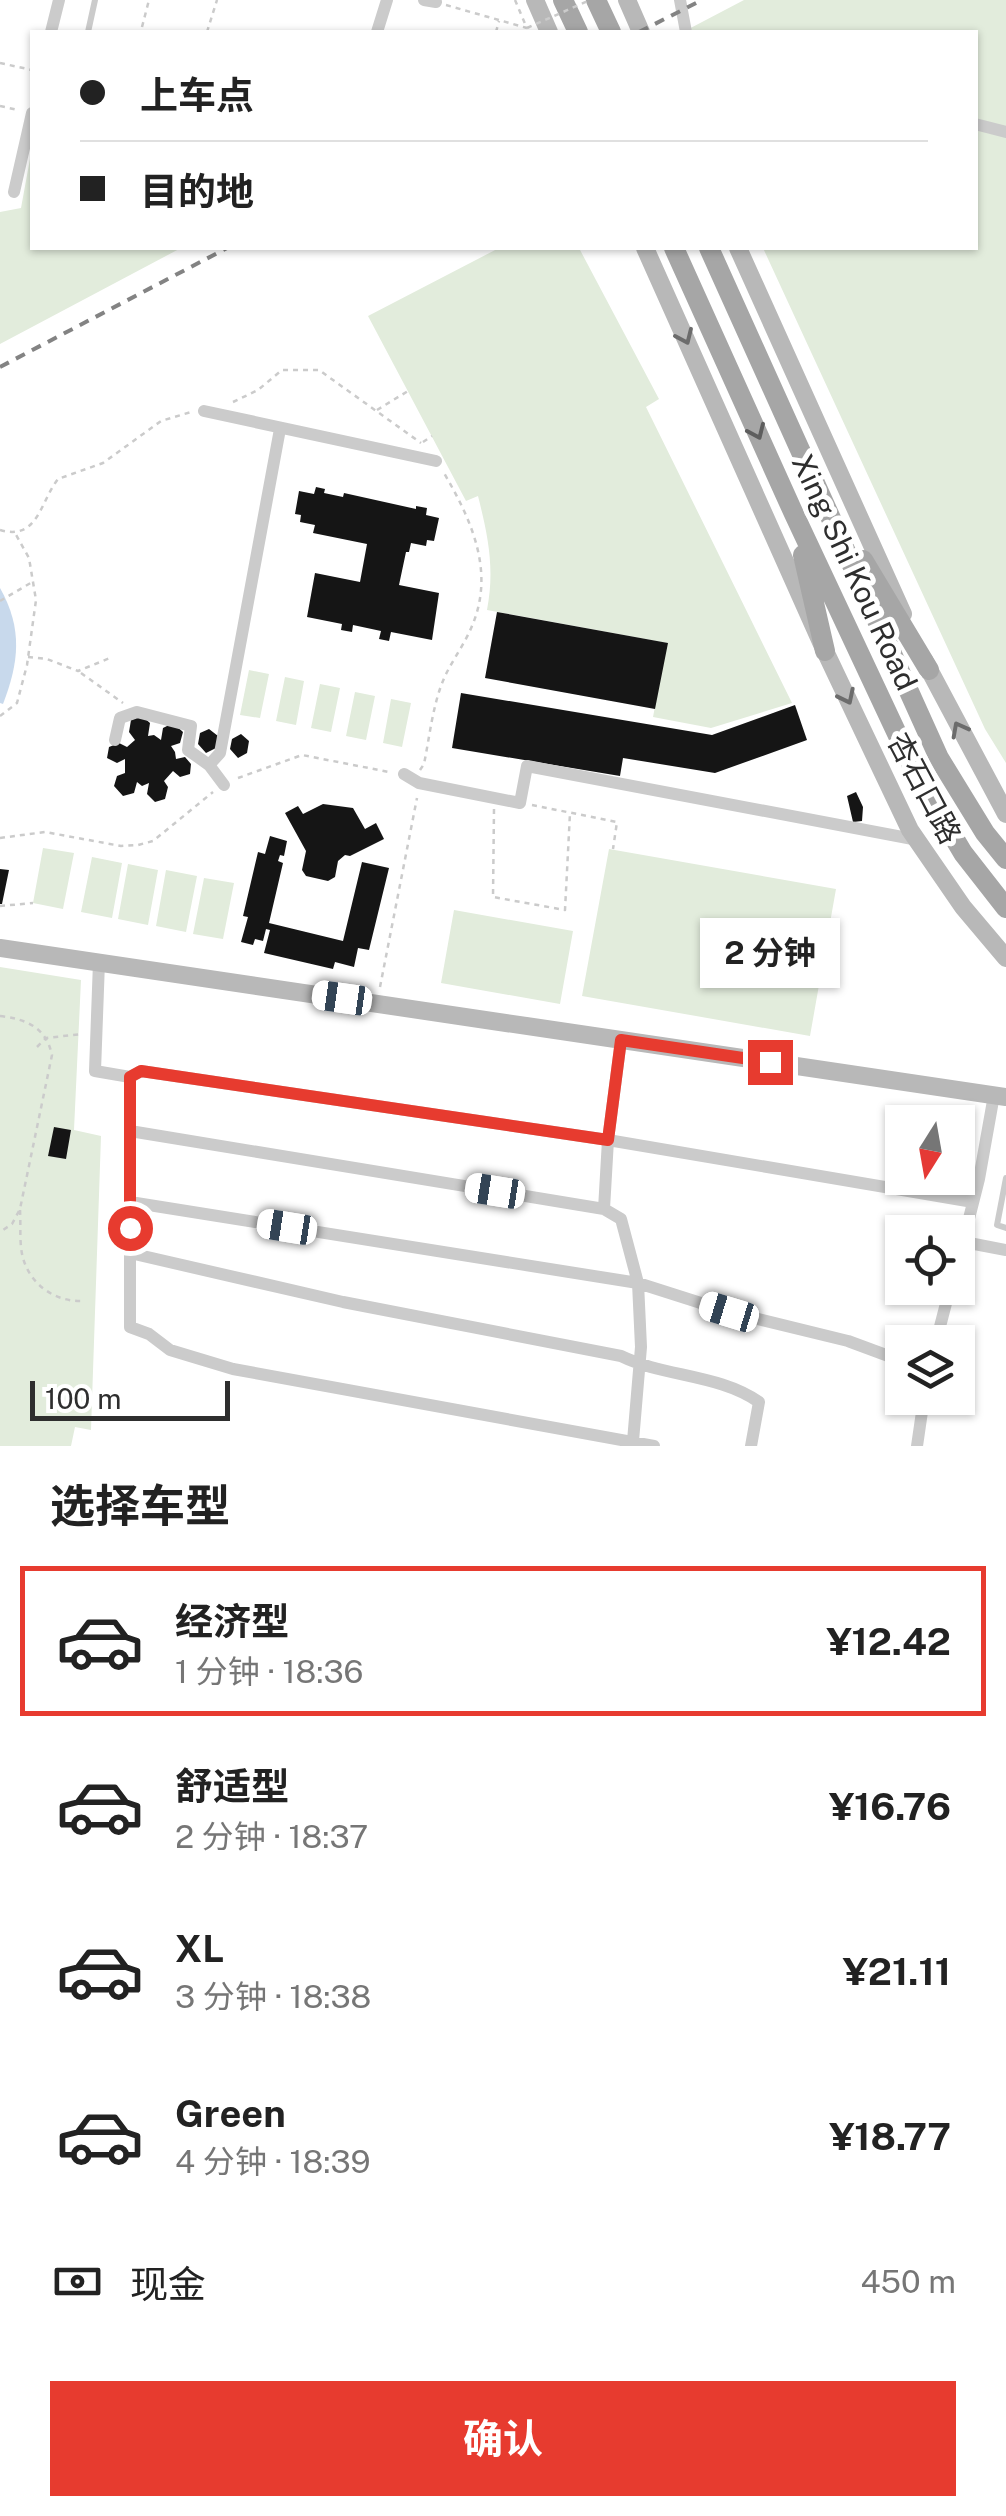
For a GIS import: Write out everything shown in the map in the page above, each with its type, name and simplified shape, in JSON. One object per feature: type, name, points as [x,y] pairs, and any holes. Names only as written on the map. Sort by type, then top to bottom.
[{"type":"main road","points":[[563,0],[577,30]]},
{"type":"main road","points":[[593,0],[610,30]]},
{"type":"main road","name":"Xing Shi Kou Road","points":[[675,250],[915,772],[963,854],[1006,908]]},
{"type":"main road","name":"Xing Shi Kou Road","points":[[710,250],[939,758],[984,833],[1006,859]]},
{"type":"main road","points":[[815,480],[929,670]]},
{"type":"main road","points":[[794,514],[825,651]]},
{"type":"street","points":[[52,30],[59,0]]},
{"type":"street","points":[[379,30],[387,0]]},
{"type":"street","points":[[534,0],[548,30]]},
{"type":"street","points":[[627,0],[640,30]]},
{"type":"street","points":[[680,0],[686,30]]},
{"type":"street","points":[[14,192],[30,122]]},
{"type":"street","points":[[978,125],[1006,132]]},
{"type":"street","name":"杏石口路","points":[[646,250],[825,651],[918,840],[963,907],[1006,958]]},
{"type":"street","points":[[739,250],[929,670],[1006,814]]},
{"type":"street","points":[[204,411],[436,461]]},
{"type":"street","points":[[209,765],[220,753],[280,429]]},
{"type":"street","points":[[115,740],[120,718],[136,712],[191,726],[188,750],[209,765],[224,785]]},
{"type":"street","points":[[404,774],[420,783],[520,803],[527,766],[918,840]]},
{"type":"street","points":[[0,948],[1000,1096],[970,1215]]},
{"type":"street","points":[[99,962],[95,1071],[130,1077],[141,1071],[608,1140],[973,1202]]},
{"type":"street","points":[[604,1210],[621,1040]]},
{"type":"street","points":[[130,1077],[130,1327],[149,1334],[170,1350],[234,1369],[654,1446]]},
{"type":"street","points":[[130,1131],[604,1210],[621,1219],[638,1283],[639,1365],[634,1442]]},
{"type":"street","points":[[130,1202],[638,1283],[885,1355]]},
{"type":"street","points":[[975,1244],[1006,1250]]},
{"type":"street","points":[[130,1254],[343,1302],[620,1356],[639,1365],[742,1390],[759,1402],[752,1446]]},
{"type":"street","points":[[917,1446],[922,1415]]},
{"type":"lane","points":[[88,30],[95,0]]},
{"type":"lane","points":[[1006,1178],[997,1225],[1006,1228]]},
{"type":"path","points":[[142,27],[149,0]]},
{"type":"path","points":[[208,30],[217,0]]},
{"type":"path","points":[[514,0],[527,28]]},
{"type":"path","points":[[430,1],[527,28],[593,0]]},
{"type":"path","points":[[497,30],[500,20]]},
{"type":"path","points":[[0,63],[30,70]]},
{"type":"path","points":[[0,106],[30,113]]},
{"type":"path","points":[[0,530],[14,532],[35,524],[58,480],[102,463],[173,416],[243,398],[282,370],[319,370],[421,443],[436,461],[466,511],[479,555],[482,590],[472,626],[442,687],[424,764],[417,774],[302,756],[224,785],[153,841],[120,846],[45,832],[0,838]]},
{"type":"path","points":[[376,410],[408,391]]},
{"type":"path","points":[[421,443],[432,436]]},
{"type":"path","points":[[0,716],[17,703],[36,600],[29,558],[14,532]]},
{"type":"path","points":[[0,601],[35,581]]},
{"type":"path","points":[[28,657],[47,659],[78,671],[136,712]]},
{"type":"path","points":[[78,671],[110,658]]},
{"type":"path","points":[[376,1003],[420,783]]},
{"type":"path","points":[[494,798],[493,897],[565,910],[570,813]]},
{"type":"path","points":[[520,803],[618,822],[613,850]]},
{"type":"path","points":[[0,906],[33,903]]},
{"type":"path","points":[[0,1016],[31,1022],[46,1038],[52,1055],[20,1208],[22,1255],[44,1290],[66,1302],[83,1301]]},
{"type":"path","points":[[37,1047],[46,1038],[96,1032]]},
{"type":"path","points":[[0,1232],[12,1224],[20,1208]]},
{"type":"green space","points":[[744,0],[1006,0],[1006,763],[985,729],[764,250],[978,250],[978,30],[687,30]]},
{"type":"green space","points":[[30,159],[30,250],[177,250],[0,344],[0,212],[21,208]]},
{"type":"green space","points":[[495,250],[580,250],[659,399],[646,407],[792,703],[711,728],[653,717],[667,643],[487,610],[489,552],[478,496],[466,501],[368,316]]},
{"type":"green space","points":[[249,670],[269,674],[260,718],[240,715]]},
{"type":"green space","points":[[285,677],[304,681],[296,725],[276,721]]},
{"type":"green space","points":[[320,684],[340,688],[331,732],[311,728]]},
{"type":"green space","points":[[355,692],[375,696],[366,740],[346,736]]},
{"type":"green space","points":[[391,699],[411,703],[402,747],[383,743]]},
{"type":"green space","points":[[43,848],[74,853],[63,909],[33,903]]},
{"type":"green space","points":[[609,849],[836,889],[810,1036],[582,996]]},
{"type":"green space","points":[[92,857],[122,863],[112,918],[81,912]]},
{"type":"green space","points":[[128,864],[158,870],[148,925],[118,919]]},
{"type":"green space","points":[[166,870],[197,876],[186,932],[156,926]]},
{"type":"green space","points":[[204,878],[234,883],[223,939],[193,934]]},
{"type":"green space","points":[[454,910],[573,931],[560,1004],[441,983]]},
{"type":"green space","points":[[0,967],[81,980],[74,1130],[101,1136],[91,1430],[75,1427],[71,1446],[0,1446]]},
{"type":"water","points":[[0,588],[12,618],[16,646],[13,674],[3,704],[0,703]]},
{"type":"building","points":[[316,487],[343,497],[344,493],[427,508],[426,515],[439,518],[434,541],[427,540],[426,546],[411,543],[399,585],[439,593],[432,640],[391,632],[389,641],[379,639],[381,631],[353,625],[352,632],[341,630],[342,624],[307,617],[315,573],[360,582],[367,544],[313,533],[315,525],[300,522],[301,515],[295,514],[299,491],[314,494]]},
{"type":"building","points":[[497,612],[668,643],[655,709],[485,678]]},
{"type":"building","points":[[461,693],[712,735],[795,705],[807,740],[715,773],[623,758],[620,776],[452,748]]},
{"type":"building","points":[[142,716],[150,723],[148,736],[161,740],[163,728],[173,723],[183,732],[180,743],[171,746],[176,759],[185,757],[191,764],[190,774],[180,777],[173,771],[164,781],[168,787],[165,799],[155,802],[147,794],[149,783],[142,786],[137,782],[134,793],[123,796],[114,786],[117,776],[125,773],[125,759],[117,763],[107,758],[109,747],[119,743],[127,747],[135,740],[129,732],[131,720]]},
{"type":"building","points":[[209,729],[218,736],[216,748],[206,753],[198,744],[200,733]]},
{"type":"building","points":[[241,734],[249,741],[247,753],[238,758],[230,749],[232,739]]},
{"type":"building","points":[[856,792],[863,807],[862,821],[853,822],[847,796]]},
{"type":"building","points":[[323,804],[353,808],[365,829],[376,823],[384,839],[345,855],[338,861],[335,877],[328,881],[306,876],[302,870],[306,851],[285,813],[298,806],[303,814]]},
{"type":"building","points":[[270,836],[287,841],[284,856],[280,855],[278,861],[283,863],[269,923],[343,941],[362,862],[389,868],[369,950],[358,948],[354,967],[335,962],[333,969],[264,953],[270,930],[266,929],[263,941],[255,939],[253,945],[241,942],[258,852],[265,854]]},
{"type":"building","points":[[0,869],[9,870],[2,904],[0,904]]},
{"type":"building","points":[[54,1127],[71,1130],[66,1159],[48,1156]]},
{"type":"railway","points":[[643,30],[702,0]]},
{"type":"railway","points":[[0,367],[223,250]]},
{"type":"route","points":[[130,1228],[130,1077],[141,1071],[608,1140],[621,1040],[770,1062]]}]
